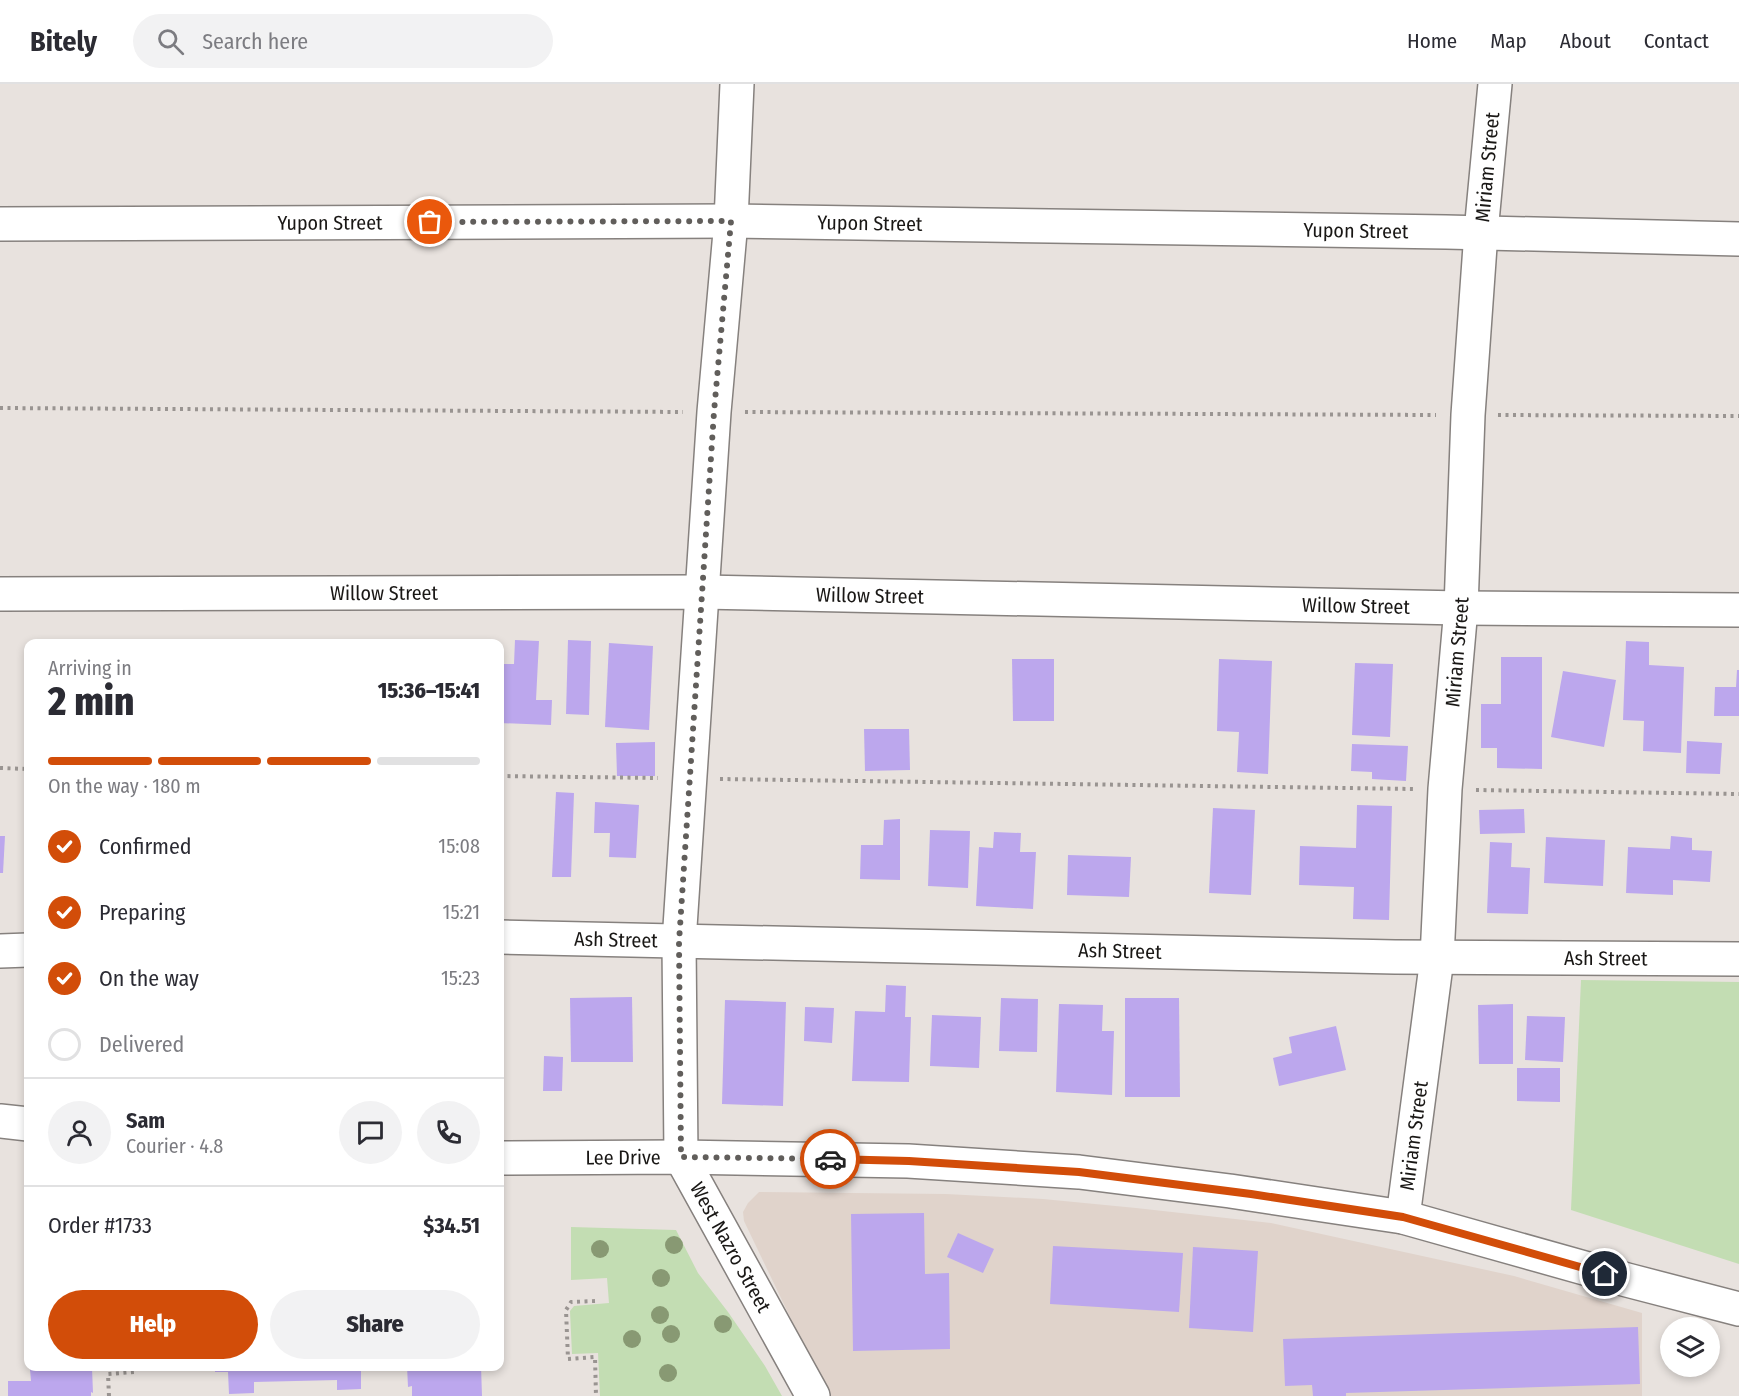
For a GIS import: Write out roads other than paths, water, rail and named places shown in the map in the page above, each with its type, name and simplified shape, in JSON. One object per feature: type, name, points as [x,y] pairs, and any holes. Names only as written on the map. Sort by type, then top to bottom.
[{"type":"street","name":"West Nazro Street","points":[[737,84],[731,221],[714,412],[679,942],[681,1157],[813,1396]]},
{"type":"street","name":"Miriam Street","points":[[1403,1217],[1437,958],[1445,789],[1461,608],[1468,415],[1481,232],[1495,84]]},
{"type":"street","name":"Yupon Street","points":[[0,224],[731,221],[1481,232],[1739,239]]},
{"type":"street","name":"Willow Street","points":[[0,594],[702,592],[1461,608],[1739,609]]},
{"type":"street","name":"Ash Street","points":[[504,937],[1437,958],[1739,959]]},
{"type":"street","points":[[0,951],[24,950]]},
{"type":"street","points":[[0,1121],[24,1124]]},
{"type":"street","name":"Lee Drive","points":[[504,1158],[681,1157],[909,1161],[1079,1172],[1230,1191],[1403,1217],[1739,1309]]}]
